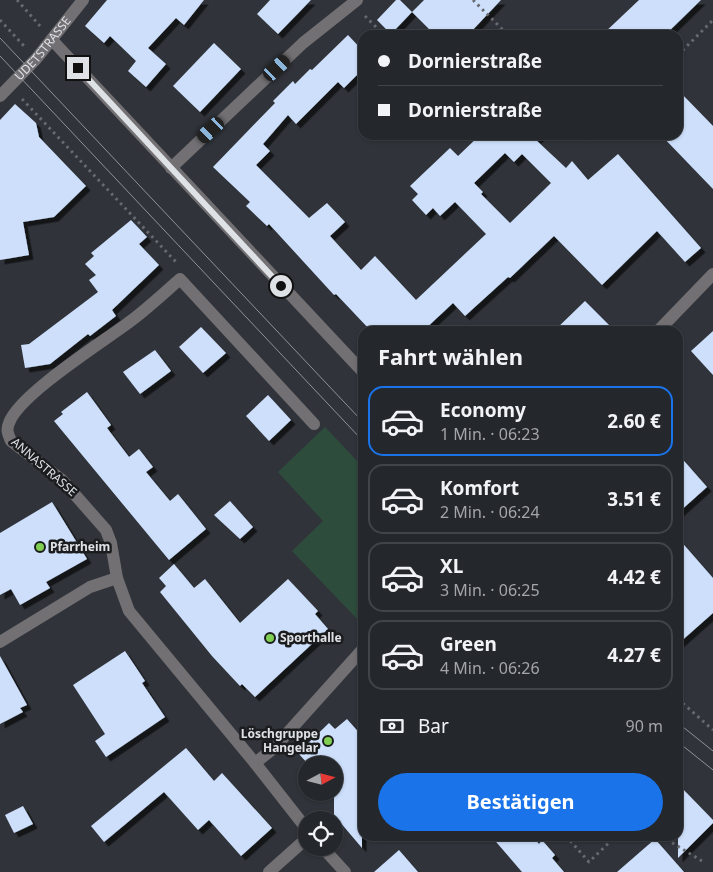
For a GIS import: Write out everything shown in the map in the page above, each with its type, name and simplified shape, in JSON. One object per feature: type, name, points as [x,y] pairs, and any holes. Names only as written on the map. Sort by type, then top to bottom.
[{"type":"street","name":"UDETSTRASSE","points":[[0,96],[52,40],[83,0]]},
{"type":"street","points":[[171,168],[303,43],[355,2]]},
{"type":"street","points":[[52,40],[358,368]]},
{"type":"street","points":[[663,326],[713,274]]},
{"type":"street","name":"ANNASTRASSE","points":[[298,818],[256,763],[129,611],[118,578],[111,543],[106,530],[62,480],[11,441],[7,432],[9,422],[22,404],[67,367],[134,319],[180,279],[314,424]]},
{"type":"street","points":[[0,642],[90,588],[118,578]]},
{"type":"street","points":[[256,763],[274,748],[358,654]]},
{"type":"street","points":[[269,872],[298,846]]},
{"type":"street","points":[[330,856],[345,872]]},
{"type":"path","points":[[17,0],[52,40]]},
{"type":"path","points":[[473,0],[503,30]]},
{"type":"path","points":[[355,2],[380,30]]},
{"type":"path","points":[[0,20],[19,40]]},
{"type":"path","points":[[683,50],[713,20]]},
{"type":"path","points":[[10,85],[178,264]]},
{"type":"path","points":[[683,703],[713,730]]},
{"type":"path","points":[[571,841],[590,862],[611,841]]},
{"type":"path","points":[[669,841],[702,861]]},
{"type":"green space","points":[[325,427],[358,462],[358,620],[292,551],[323,521],[278,472]]},
{"type":"building","points":[[107,0],[204,0],[184,25],[176,18],[148,48],[166,64],[146,87],[128,71],[136,61],[110,36],[104,43],[85,26]]},
{"type":"building","points":[[270,0],[311,0],[278,34],[257,14]]},
{"type":"building","points":[[396,0],[400,0],[412,12],[395,30],[387,30],[377,20]]},
{"type":"building","points":[[424,0],[501,0],[473,30],[430,30],[412,12]]},
{"type":"building","points":[[639,0],[701,0],[670,30],[607,30]]},
{"type":"building","points":[[348,35],[358,46],[358,74],[344,88],[338,82],[296,124],[288,115],[263,144],[270,151],[256,165],[309,218],[327,203],[345,222],[330,236],[361,270],[375,256],[416,300],[486,234],[455,202],[440,216],[433,208],[426,215],[412,200],[418,194],[410,186],[450,148],[458,156],[475,140],[536,140],[566,168],[572,161],[588,180],[618,154],[701,248],[685,262],[657,231],[602,285],[554,236],[510,278],[508,277],[465,316],[453,303],[428,326],[366,326],[336,294],[334,295],[269,224],[267,226],[246,206],[250,202],[213,167],[275,103],[273,101],[293,81],[295,84],[310,69],[312,70]],"holes":[[[505,153],[514,162],[522,154],[551,183],[510,223],[481,194],[483,192],[474,183]]]},
{"type":"building","points":[[214,43],[241,69],[200,112],[173,86]]},
{"type":"building","points":[[683,95],[713,126],[713,189],[666,140],[683,140]]},
{"type":"building","points":[[15,104],[36,123],[39,137],[86,186],[54,217],[23,222],[29,255],[0,260],[0,120]]},
{"type":"building","points":[[131,220],[147,237],[139,244],[159,265],[112,310],[116,316],[90,336],[88,334],[50,364],[25,368],[21,345],[29,344],[98,292],[89,280],[96,275],[85,264],[94,256],[91,253]]},
{"type":"building","points":[[585,301],[610,326],[559,326]]},
{"type":"building","points":[[201,327],[226,353],[203,373],[179,347]]},
{"type":"building","points":[[713,331],[713,375],[691,351]]},
{"type":"building","points":[[155,350],[171,371],[140,394],[123,372]]},
{"type":"building","points":[[87,392],[111,425],[107,428],[129,457],[139,449],[153,467],[146,472],[170,501],[178,494],[206,529],[169,560],[54,421],[63,414],[61,412]]},
{"type":"building","points":[[268,395],[291,420],[269,441],[246,416]]},
{"type":"building","points":[[683,460],[707,487],[683,509]]},
{"type":"building","points":[[230,501],[253,527],[240,539],[214,515]]},
{"type":"building","name":"Pfarrheim","points":[[52,502],[87,559],[46,582],[50,588],[20,605],[11,589],[0,595],[0,533]]},
{"type":"building","points":[[683,544],[713,578],[713,613],[683,640]]},
{"type":"building","name":"Sporthalle","points":[[174,564],[194,588],[205,579],[240,623],[288,579],[318,611],[315,614],[328,629],[255,697],[242,684],[240,686],[212,656],[160,592],[166,586],[159,578]]},
{"type":"building","points":[[125,651],[145,681],[142,683],[165,717],[106,757],[95,741],[105,734],[73,685]]},
{"type":"building","points":[[0,656],[27,705],[20,708],[23,712],[0,724]]},
{"type":"building","points":[[347,719],[358,731],[358,841],[362,841],[362,848],[343,826],[343,811],[334,811],[334,801],[343,801],[343,756],[301,756],[298,753],[329,723],[335,729]]},
{"type":"building","points":[[186,748],[214,781],[222,773],[272,828],[241,856],[209,820],[198,830],[164,792],[104,842],[91,826]]},
{"type":"building","points":[[683,789],[713,820],[713,823],[678,858],[678,841],[683,841]]},
{"type":"building","points":[[23,806],[33,824],[14,833],[5,815]]},
{"type":"building","points":[[495,841],[536,841],[539,844],[543,841],[555,855],[552,858],[564,872],[522,872]]},
{"type":"building","points":[[653,841],[657,841],[684,872],[617,872]]},
{"type":"building","points":[[399,850],[418,872],[374,872]]},
{"type":"tram line","points":[[0,38],[358,417]]},
{"type":"tram line","points":[[0,56],[358,436]]},
{"type":"tram line","points":[[683,727],[713,751]]},
{"type":"tram line","points":[[683,746],[713,770]]},
{"type":"place","name":"Pfarrheim","points":[[40,547]]},
{"type":"place","name":"Sporthalle","points":[[270,638]]},
{"type":"place","name":"Löschgruppe Hangelar","points":[[328,741]]},
{"type":"route","points":[[78,68],[281,286]]}]
